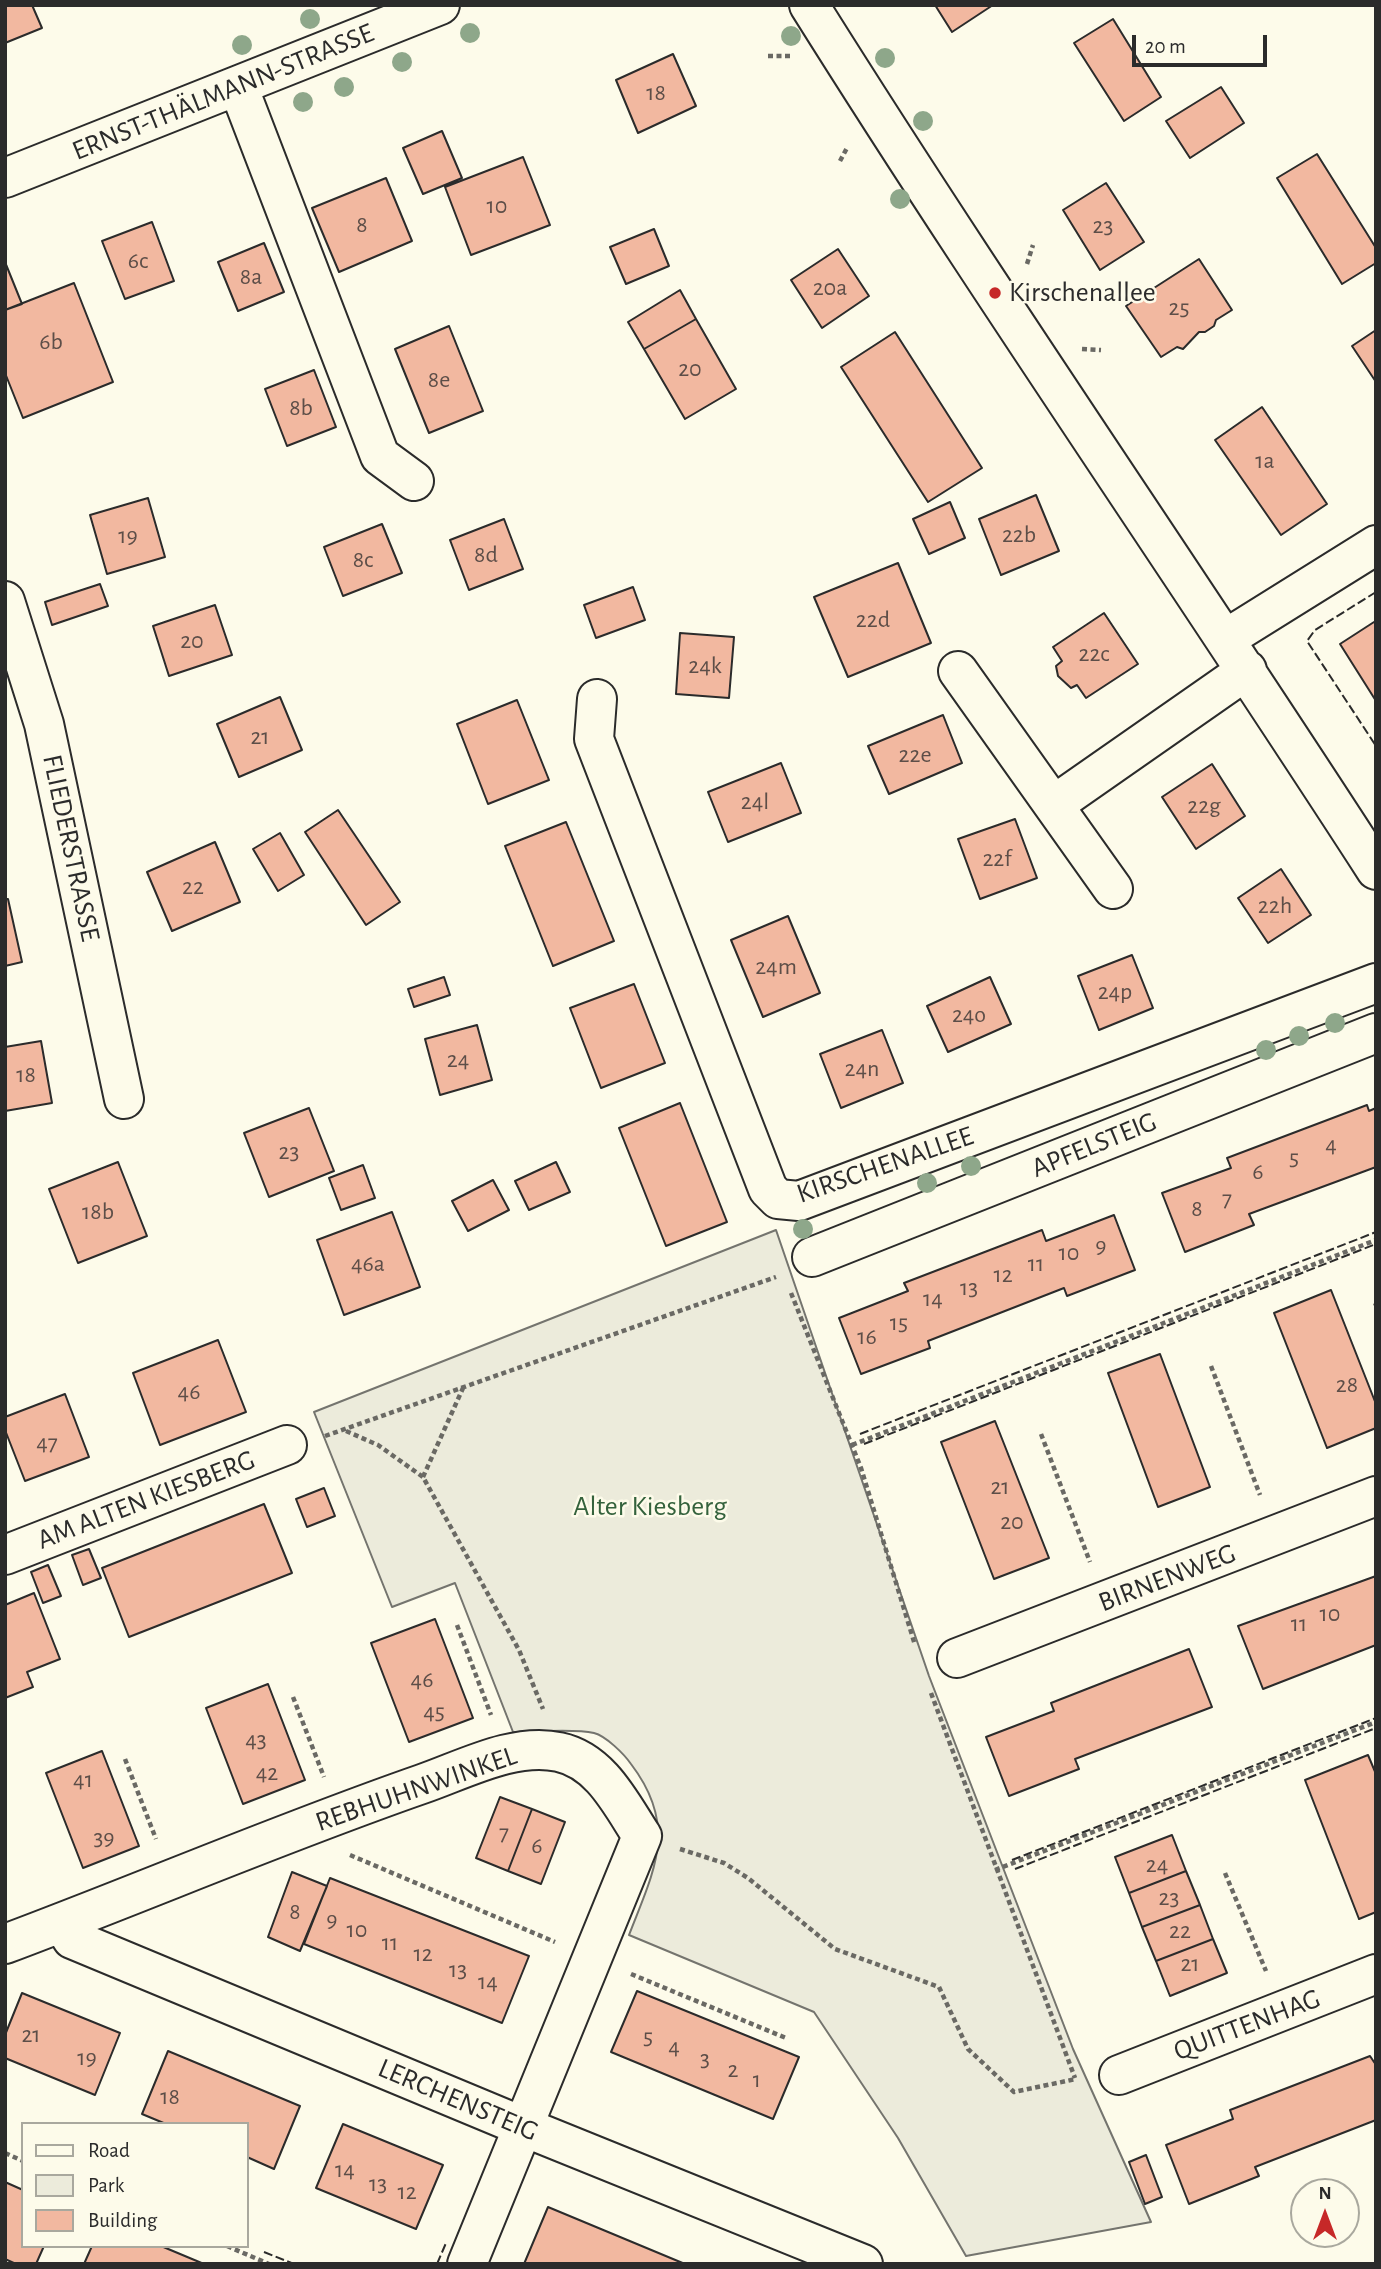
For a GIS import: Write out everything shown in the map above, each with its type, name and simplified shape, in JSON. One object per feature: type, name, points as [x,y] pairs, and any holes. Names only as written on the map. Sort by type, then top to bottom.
[{"type":"street","name":"ERNST-THÄLMANN-STRASSE","points":[[5,178],[440,5]]},
{"type":"street","points":[[809,5],[995,293],[1227,638],[1376,870]]},
{"type":"street","points":[[238,86],[380,456],[414,481]]},
{"type":"street","points":[[1227,638],[1376,545]]},
{"type":"street","name":"FLIEDERSTRASSE","points":[[5,601],[44,724],[124,1099]]},
{"type":"street","points":[[1055,804],[1247,670]]},
{"type":"street","points":[[958,671],[1113,889]]},
{"type":"street","name":"KIRSCHENALLEE","points":[[597,699],[594,739],[768,1189],[778,1199],[799,1201],[1376,983]]},
{"type":"street","name":"APFELSTEIG","points":[[798,1265],[1376,1033]]},
{"type":"street","name":"AM ALTEN KIESBERG","points":[[5,1555],[287,1445]]},
{"type":"street","name":"BIRNENWEG","points":[[957,1658],[1376,1496]]},
{"type":"street","name":"REBHUHNWINKEL","points":[[5,1944],[340,1812],[506,1755],[535,1750],[561,1752],[584,1762],[604,1778],[642,1836]]},
{"type":"street","points":[[467,2264],[642,1836]]},
{"type":"street","name":"LERCHENSTEIG","points":[[62,1923],[72,1939],[524,2127],[788,2251],[863,2264]]},
{"type":"street","name":"QUITTENHAG","points":[[1119,2075],[1376,1974]]},
{"type":"path","points":[[852,1445],[1376,1240]]},
{"type":"path","points":[[287,1445],[345,1431],[798,1265],[919,1657]]},
{"type":"path","points":[[1211,1366],[1275,1535]]},
{"type":"path","points":[[423,1477],[463,1388]]},
{"type":"path","points":[[345,1431],[378,1445],[423,1477],[519,1650],[561,1752]]},
{"type":"path","points":[[1041,1434],[1106,1602]]},
{"type":"path","points":[[457,1625],[506,1755]]},
{"type":"path","points":[[642,1836],[724,1863],[748,1878],[835,1949],[939,1987],[968,2049],[1014,2091],[1075,2079],[995,1870],[928,1682]]},
{"type":"path","points":[[293,1697],[340,1812]]},
{"type":"path","points":[[995,1870],[1376,1722]]},
{"type":"path","points":[[125,1759],[173,1879]]},
{"type":"path","points":[[295,1831],[786,2038]]},
{"type":"path","points":[[1225,1873],[1282,2011]]},
{"type":"path","points":[[5,2153],[21,2160]]},
{"type":"path","points":[[232,2248],[269,2264]]},
{"type":"green space","name":"Alter Kiesberg","points":[[776,1230],[929,1676],[1073,2049],[1151,2222],[966,2256],[898,2138],[814,2012],[629,1935],[647,1890],[657,1849],[658,1829],[646,1787],[624,1755],[599,1735],[576,1731],[513,1732],[455,1583],[392,1607],[314,1412]]},
{"type":"building","points":[[5,5],[32,5],[42,28],[5,43]]},
{"type":"building","points":[[935,5],[993,5],[952,32]]},
{"type":"building","points":[[1113,19],[1161,97],[1124,121],[1074,43]]},
{"type":"building","points":[[673,54],[696,106],[638,133],[616,80]]},
{"type":"building","points":[[1221,87],[1244,123],[1190,158],[1166,121]]},
{"type":"building","points":[[442,131],[462,178],[423,194],[403,148]]},
{"type":"building","points":[[1317,154],[1376,248],[1376,263],[1342,284],[1277,178]]},
{"type":"building","points":[[523,157],[550,225],[471,255],[445,187]]},
{"type":"building","points":[[386,178],[412,241],[339,272],[312,208]]},
{"type":"building","points":[[1106,183],[1144,242],[1100,270],[1063,210]]},
{"type":"building","points":[[152,222],[174,281],[125,299],[102,241]]},
{"type":"building","points":[[654,229],[669,266],[626,284],[610,247]]},
{"type":"building","points":[[264,243],[284,292],[238,311],[218,262]]},
{"type":"building","points":[[838,249],[869,296],[822,328],[791,280]]},
{"type":"building","points":[[1199,259],[1232,310],[1216,320],[1214,326],[1205,332],[1199,332],[1183,349],[1177,347],[1161,357],[1126,306]]},
{"type":"building","points":[[5,262],[22,304],[5,310]]},
{"type":"building","points":[[74,283],[113,382],[23,418],[5,373],[5,310]]},
{"type":"building","points":[[680,290],[696,319],[644,349],[628,322]]},
{"type":"building","points":[[696,319],[736,389],[685,419],[644,349]]},
{"type":"building","points":[[449,326],[483,411],[429,433],[395,349]]},
{"type":"building","points":[[1376,330],[1376,382],[1352,346]]},
{"type":"building","points":[[895,332],[982,468],[928,502],[841,367]]},
{"type":"building","points":[[314,370],[336,427],[287,446],[265,389]]},
{"type":"building","points":[[1262,407],[1327,504],[1281,535],[1215,440]]},
{"type":"building","points":[[1036,495],[1059,551],[1001,575],[979,519]]},
{"type":"building","points":[[148,498],[165,557],[107,574],[90,515]]},
{"type":"building","points":[[950,502],[965,538],[929,554],[913,519]]},
{"type":"building","points":[[504,519],[523,569],[469,590],[450,540]]},
{"type":"building","points":[[382,524],[402,573],[343,596],[324,547]]},
{"type":"building","points":[[898,563],[931,643],[848,677],[814,597]]},
{"type":"building","points":[[100,584],[108,606],[52,625],[45,602]]},
{"type":"building","points":[[633,587],[645,620],[596,638],[584,605]]},
{"type":"building","points":[[215,605],[232,655],[169,676],[153,626]]},
{"type":"building","points":[[1104,613],[1138,664],[1086,698],[1077,685],[1071,688],[1058,676],[1056,666],[1062,661],[1053,647]]},
{"type":"building","points":[[1374,622],[1376,624],[1376,701],[1340,644]]},
{"type":"building","points":[[680,633],[734,637],[729,698],[676,694]]},
{"type":"building","points":[[280,697],[302,750],[239,777],[217,724]]},
{"type":"building","points":[[517,700],[549,780],[488,804],[457,724]]},
{"type":"building","points":[[943,715],[962,763],[889,794],[868,746]]},
{"type":"building","points":[[781,763],[801,813],[728,842],[708,792]]},
{"type":"building","points":[[1212,764],[1245,816],[1196,849],[1162,797]]},
{"type":"building","points":[[338,810],[400,902],[366,925],[305,832]]},
{"type":"building","points":[[1015,819],[1037,878],[980,899],[958,839]]},
{"type":"building","points":[[566,822],[614,941],[553,966],[505,846]]},
{"type":"building","points":[[280,833],[304,875],[278,891],[253,849]]},
{"type":"building","points":[[215,842],[240,902],[172,931],[147,872]]},
{"type":"building","points":[[1281,869],[1311,915],[1268,943],[1238,898]]},
{"type":"building","points":[[5,899],[8,899],[22,962],[5,966]]},
{"type":"building","points":[[788,916],[820,993],[763,1017],[731,940]]},
{"type":"building","points":[[1132,955],[1153,1008],[1099,1030],[1078,976]]},
{"type":"building","points":[[444,977],[450,995],[414,1007],[408,989]]},
{"type":"building","points":[[990,977],[1011,1024],[948,1052],[927,1006]]},
{"type":"building","points":[[634,984],[665,1063],[601,1088],[570,1008]]},
{"type":"building","points":[[477,1025],[492,1080],[440,1095],[425,1039]]},
{"type":"building","points":[[882,1030],[903,1083],[841,1108],[820,1054]]},
{"type":"building","points":[[41,1041],[52,1103],[5,1111],[5,1047]]},
{"type":"building","points":[[680,1103],[727,1222],[666,1246],[619,1128]]},
{"type":"building","points":[[1367,1105],[1369,1111],[1376,1108],[1376,1167],[1249,1214],[1254,1225],[1185,1252],[1162,1193],[1231,1168],[1227,1158]]},
{"type":"building","points":[[309,1108],[334,1171],[269,1197],[244,1133]]},
{"type":"building","points":[[118,1162],[147,1236],[78,1263],[49,1189]]},
{"type":"building","points":[[556,1162],[570,1192],[529,1210],[515,1181]]},
{"type":"building","points":[[363,1165],[375,1198],[341,1210],[329,1178]]},
{"type":"building","points":[[493,1180],[509,1210],[468,1231],[452,1201]]},
{"type":"building","points":[[392,1212],[420,1287],[344,1315],[317,1240]]},
{"type":"building","points":[[1114,1215],[1135,1270],[1067,1296],[1064,1288],[928,1341],[930,1348],[861,1374],[839,1318],[908,1291],[904,1283],[1042,1230],[1046,1241]]},
{"type":"building","points":[[1331,1290],[1376,1404],[1376,1428],[1327,1448],[1274,1313]]},
{"type":"building","points":[[218,1340],[246,1412],[160,1445],[133,1373]]},
{"type":"building","points":[[1160,1354],[1210,1487],[1158,1507],[1108,1373]]},
{"type":"building","points":[[65,1394],[89,1457],[25,1481],[5,1430],[5,1417]]},
{"type":"building","points":[[995,1421],[1049,1558],[994,1579],[941,1442]]},
{"type":"building","points":[[324,1488],[335,1516],[307,1527],[296,1499]]},
{"type":"building","points":[[264,1504],[292,1573],[129,1637],[102,1568]]},
{"type":"building","points":[[89,1549],[101,1578],[83,1585],[72,1555]]},
{"type":"building","points":[[48,1565],[61,1596],[43,1603],[31,1572]]},
{"type":"building","points":[[1376,1576],[1376,1645],[1263,1689],[1238,1626]]},
{"type":"building","points":[[34,1593],[60,1659],[27,1672],[33,1687],[5,1698],[5,1605]]},
{"type":"building","points":[[435,1619],[473,1718],[409,1742],[371,1643]]},
{"type":"building","points":[[1189,1649],[1212,1707],[1075,1759],[1079,1769],[1009,1796],[986,1737],[1054,1711],[1051,1703]]},
{"type":"building","points":[[268,1684],[305,1780],[243,1804],[206,1708]]},
{"type":"building","points":[[102,1751],[139,1846],[83,1868],[46,1773]]},
{"type":"building","points":[[1368,1755],[1376,1774],[1376,1912],[1359,1919],[1305,1780]]},
{"type":"building","points":[[500,1797],[532,1809],[508,1871],[476,1858]]},
{"type":"building","points":[[532,1809],[565,1822],[541,1884],[508,1871]]},
{"type":"building","points":[[1172,1835],[1186,1871],[1129,1893],[1115,1857]]},
{"type":"building","points":[[1186,1871],[1200,1905],[1142,1927],[1129,1893]]},
{"type":"building","points":[[292,1872],[327,1886],[300,1951],[268,1937]]},
{"type":"building","points":[[330,1878],[529,1956],[502,2023],[304,1944]]},
{"type":"building","points":[[1200,1905],[1213,1939],[1156,1961],[1142,1927]]},
{"type":"building","points":[[1213,1939],[1227,1973],[1170,1996],[1156,1961]]},
{"type":"building","points":[[637,1991],[799,2057],[773,2119],[611,2052]]},
{"type":"building","points":[[22,1993],[120,2033],[95,2095],[5,2058],[5,2035]]},
{"type":"building","points":[[168,2051],[300,2106],[274,2169],[248,2157],[248,2122],[161,2122],[142,2114]]},
{"type":"building","points":[[1370,2056],[1376,2065],[1376,2120],[1255,2167],[1259,2176],[1189,2204],[1166,2145],[1233,2119],[1230,2110]]},
{"type":"building","points":[[343,2124],[443,2165],[416,2229],[316,2188]]},
{"type":"building","points":[[1146,2155],[1162,2197],[1145,2204],[1129,2162]]},
{"type":"building","points":[[5,2182],[21,2189],[21,2248],[43,2248],[36,2264],[16,2264],[5,2259]]},
{"type":"building","points":[[548,2207],[685,2264],[524,2264]]},
{"type":"building","points":[[91,2248],[166,2248],[204,2264],[84,2264]]},
{"type":"fence","points":[[1376,592],[1315,630],[1307,641],[1376,746]]},
{"type":"fence","points":[[860,1434],[1376,1232]]},
{"type":"fence","points":[[864,1444],[1376,1244]]},
{"type":"fence","points":[[1012,1860],[1376,1718]]},
{"type":"fence","points":[[1015,1869],[1376,1728]]},
{"type":"fence","points":[[437,2264],[446,2243]]},
{"type":"fence","points":[[264,2252],[294,2264]]},
{"type":"place","name":"Kirschenallee","points":[[995,293]]}]
